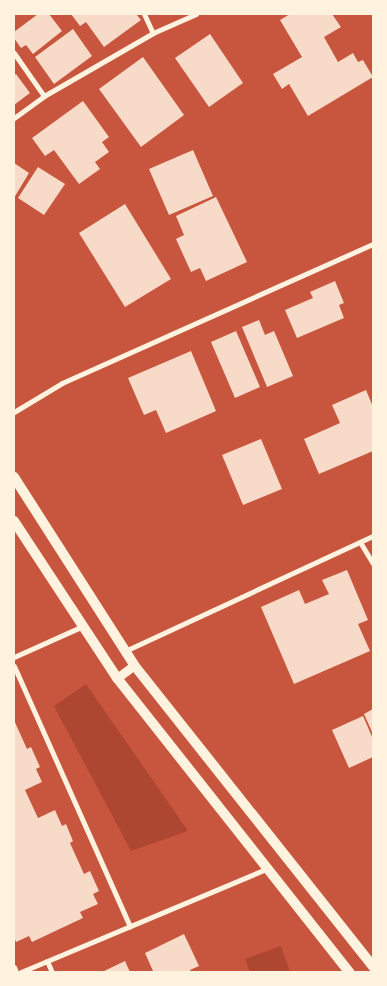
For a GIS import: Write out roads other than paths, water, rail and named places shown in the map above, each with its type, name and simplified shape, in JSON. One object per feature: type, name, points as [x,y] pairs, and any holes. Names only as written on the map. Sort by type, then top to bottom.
[{"type":"main road","points":[[14,477],[134,665],[373,967]]},
{"type":"main road","points":[[14,521],[117,678],[349,972]]},
{"type":"street","points":[[144,14],[153,33]]},
{"type":"street","points":[[14,118],[44,96],[153,33],[196,14]]},
{"type":"street","points":[[14,53],[44,96]]},
{"type":"street","points":[[14,412],[62,383],[373,244]]},
{"type":"street","points":[[125,652],[373,536]]},
{"type":"street","points":[[360,542],[373,564]]},
{"type":"street","points":[[14,657],[83,626]]},
{"type":"street","points":[[117,678],[134,665]]},
{"type":"street","points":[[14,666],[130,926]]},
{"type":"street","points":[[21,972],[266,868]]},
{"type":"street","points":[[47,961],[52,972]]},
{"type":"street","points":[[14,967],[16,972]]}]
